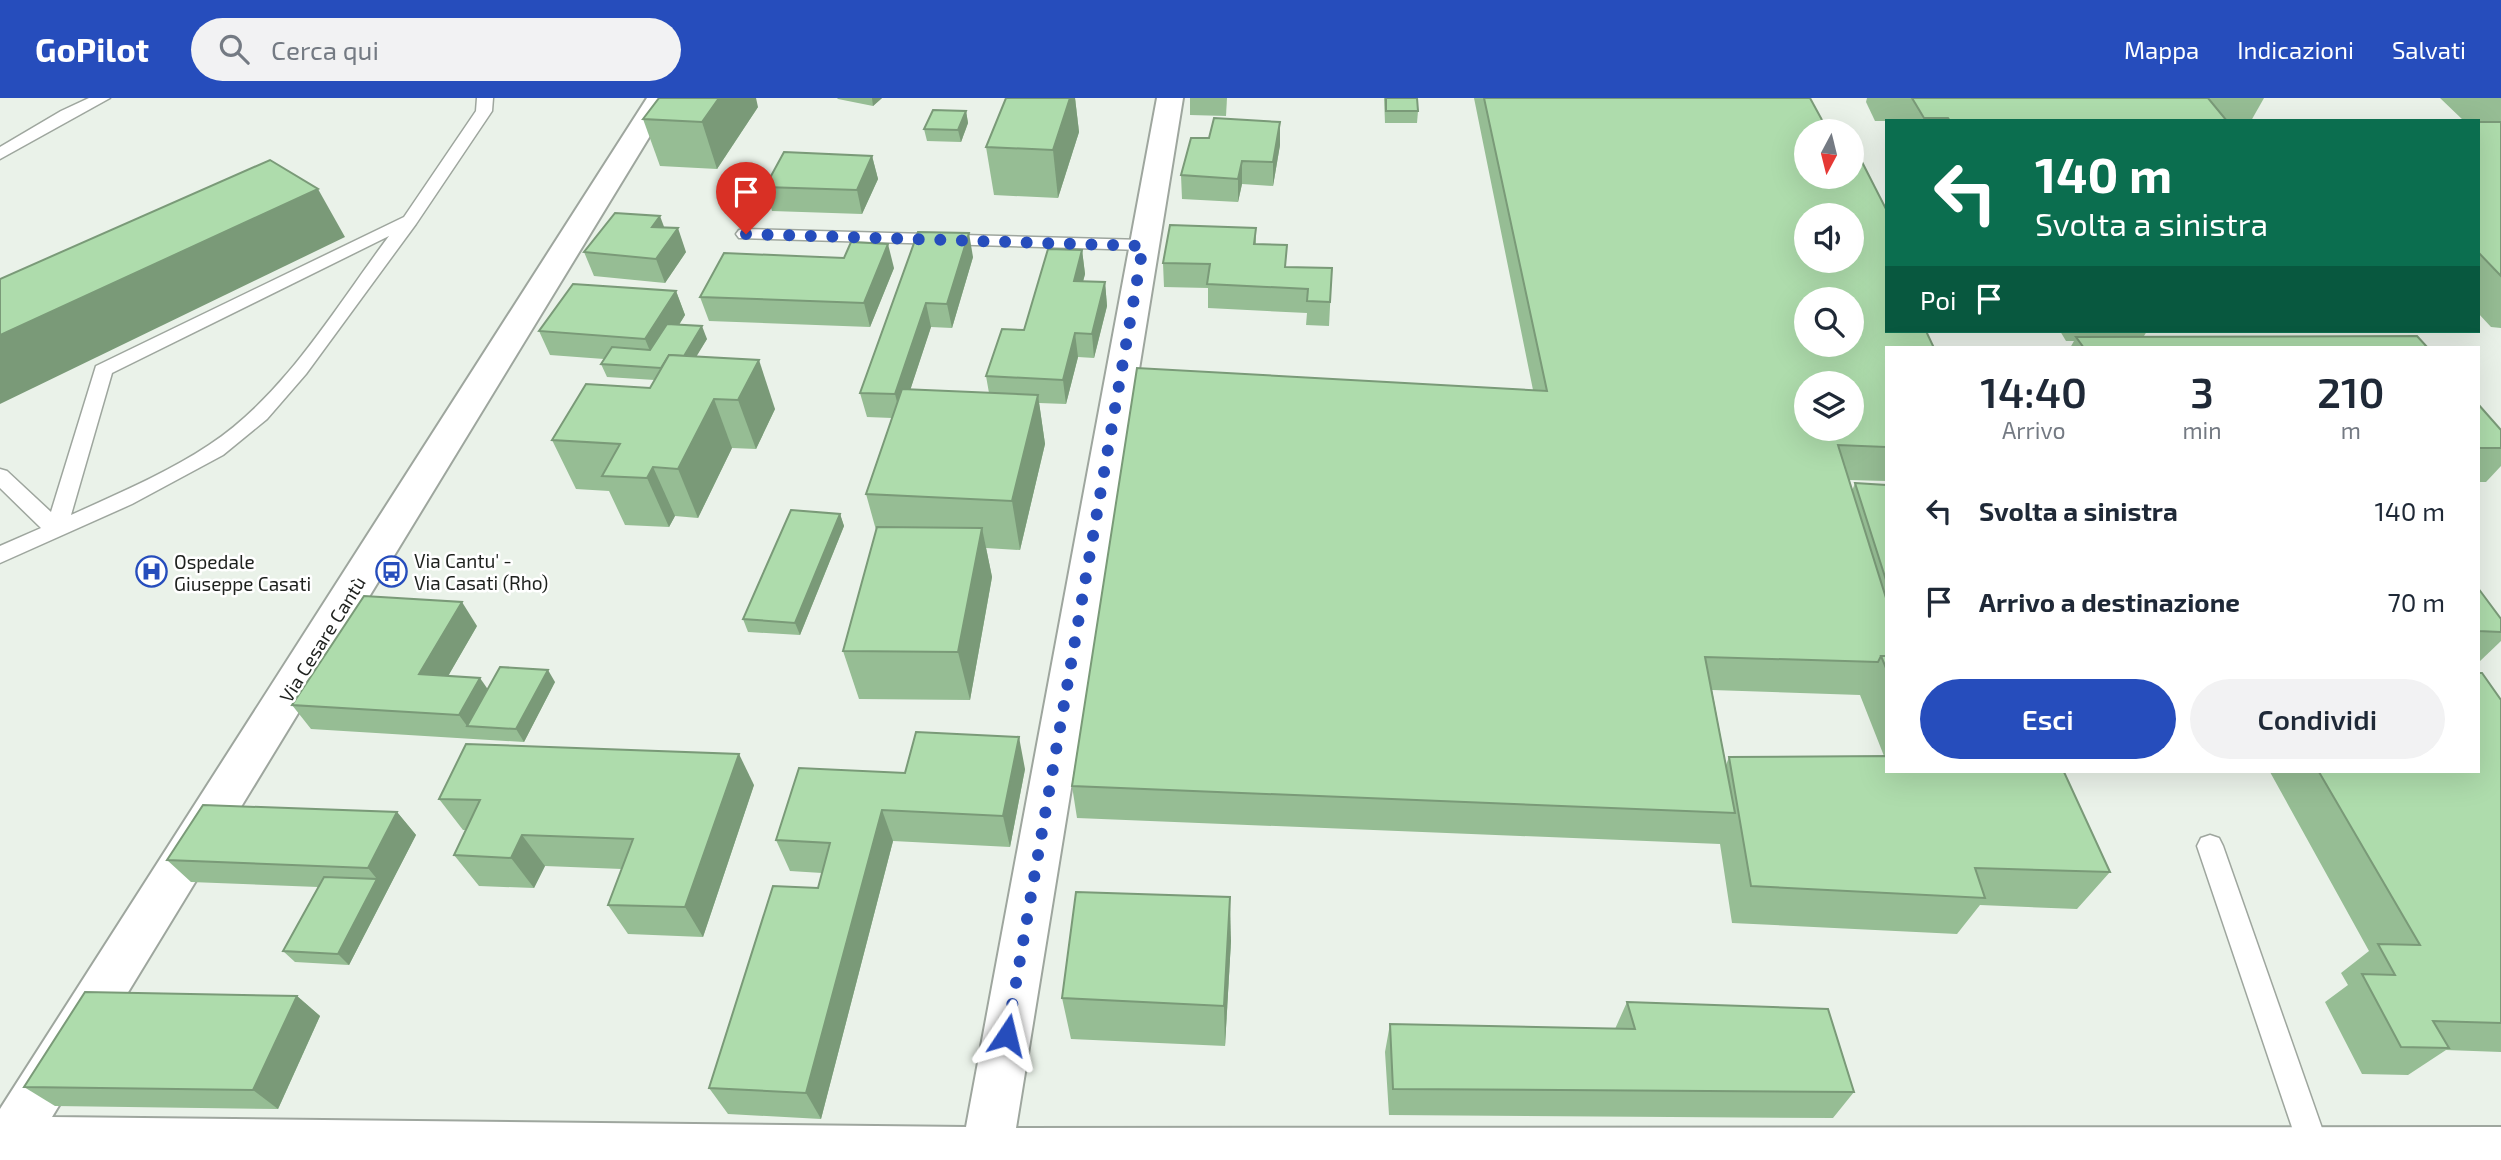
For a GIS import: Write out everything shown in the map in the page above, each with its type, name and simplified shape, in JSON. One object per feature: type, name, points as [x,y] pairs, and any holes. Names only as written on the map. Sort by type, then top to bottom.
[{"type":"street","name":"Via Cesare Cantù","points":[[2,1148],[660,98]]},
{"type":"street","points":[[975,1156],[1170,98]]},
{"type":"street","points":[[2,1148],[80,1142],[975,1156],[2315,1151],[2440,1156],[2501,1153]]},
{"type":"lane","points":[[0,154],[66,114],[102,98]]},
{"type":"lane","points":[[0,555],[125,499],[216,450],[240,432],[299,370],[410,220],[484,111],[485,98]]},
{"type":"lane","points":[[56,530],[103,370],[410,220]]},
{"type":"lane","points":[[746,234],[1143,246]]},
{"type":"lane","points":[[0,476],[56,530]]},
{"type":"lane","points":[[2210,846],[2315,1151]]},
{"type":"building","points":[[659,98],[719,98],[702,122],[643,119]]},
{"type":"building","points":[[1006,98],[1070,98],[1053,150],[986,147]]},
{"type":"building","points":[[1386,98],[1417,98],[1418,111],[1386,111]]},
{"type":"building","points":[[1484,98],[1810,98],[1821,119],[1794,119],[1794,189],[1864,189],[1864,166],[1885,207],[1885,333],[1927,333],[1933,346],[1885,346],[1885,447],[1838,445],[1885,595],[1885,656],[1881,656],[1878,662],[1705,657],[1735,813],[1072,786],[1137,368],[1547,391]]},
{"type":"building","points":[[1912,98],[2208,98],[2225,119],[1949,119],[1924,118]]},
{"type":"building","points":[[933,110],[966,111],[958,130],[924,129]]},
{"type":"building","points":[[1214,118],[1280,122],[1273,162],[1242,161],[1238,179],[1181,175],[1191,138],[1209,138]]},
{"type":"building","points":[[2480,122],[2501,122],[2501,276],[2480,254]]},
{"type":"building","points":[[784,152],[872,156],[857,190],[765,187]]},
{"type":"building","points":[[270,160],[318,189],[0,335],[0,279]]},
{"type":"building","points":[[615,213],[660,216],[652,227],[678,228],[656,259],[584,252]]},
{"type":"building","points":[[1170,225],[1256,228],[1254,244],[1287,245],[1285,267],[1332,268],[1330,302],[1307,301],[1308,289],[1207,284],[1210,264],[1163,263]]},
{"type":"building","points":[[918,232],[969,233],[947,304],[926,303],[895,394],[860,393]]},
{"type":"building","points":[[851,242],[888,244],[864,303],[700,297],[724,253],[844,258]]},
{"type":"building","points":[[1048,249],[1082,250],[1074,281],[1105,282],[1092,334],[1075,333],[1063,380],[986,376],[1002,329],[1024,330]]},
{"type":"building","points":[[573,284],[676,291],[645,339],[539,331]]},
{"type":"building","points":[[667,324],[702,326],[684,356],[669,355],[661,368],[601,364],[612,347],[650,350]]},
{"type":"building","points":[[2417,336],[2426,346],[2083,346],[2076,337]]},
{"type":"building","points":[[669,355],[759,360],[738,400],[714,399],[678,469],[653,467],[647,478],[602,476],[620,444],[552,440],[586,384],[650,388]]},
{"type":"building","points":[[902,389],[1038,395],[1012,501],[866,494]]},
{"type":"building","points":[[2480,406],[2501,430],[2501,448],[2480,448]]},
{"type":"building","points":[[1855,483],[1885,485],[1885,577]]},
{"type":"building","points":[[791,510],[840,514],[795,623],[743,619]]},
{"type":"building","points":[[877,527],[982,528],[958,652],[843,651]]},
{"type":"building","points":[[2480,591],[2501,619],[2501,632],[2480,631]]},
{"type":"building","points":[[364,596],[462,602],[419,674],[480,678],[459,715],[292,705]]},
{"type":"building","points":[[500,667],[548,670],[516,729],[467,726]]},
{"type":"building","points":[[2482,673],[2501,700],[2501,1023],[2433,1021],[2449,1048],[2401,1047],[2362,974],[2395,975],[2378,944],[2420,945],[2320,773],[2480,773]]},
{"type":"building","points":[[916,732],[1019,737],[1003,816],[882,810],[806,1093],[709,1088],[773,886],[818,888],[830,843],[776,840],[799,768],[905,773]]},
{"type":"building","points":[[466,744],[739,754],[685,907],[608,905],[633,839],[522,835],[511,858],[454,855],[480,800],[439,799]]},
{"type":"building","points":[[1885,756],[1885,773],[2064,773],[2110,872],[1975,868],[1985,898],[1751,886],[1729,757]]},
{"type":"building","points":[[203,805],[397,812],[368,868],[167,860]]},
{"type":"building","points":[[324,877],[377,879],[338,954],[283,951]]},
{"type":"building","points":[[1076,892],[1230,897],[1224,1006],[1062,998]]},
{"type":"building","points":[[85,992],[297,996],[253,1090],[24,1087]]},
{"type":"building","points":[[1627,1002],[1828,1009],[1854,1092],[1393,1089],[1390,1024],[1635,1029]]},
{"type":"place","name":"Via Cantu' - Via Casati (Rho)","points":[[391,571]]},
{"type":"place","name":"Ospedale Giuseppe Casati","points":[[151,572]]},
{"type":"route","points":[[746,234],[1143,246],[1007,1035]]}]
